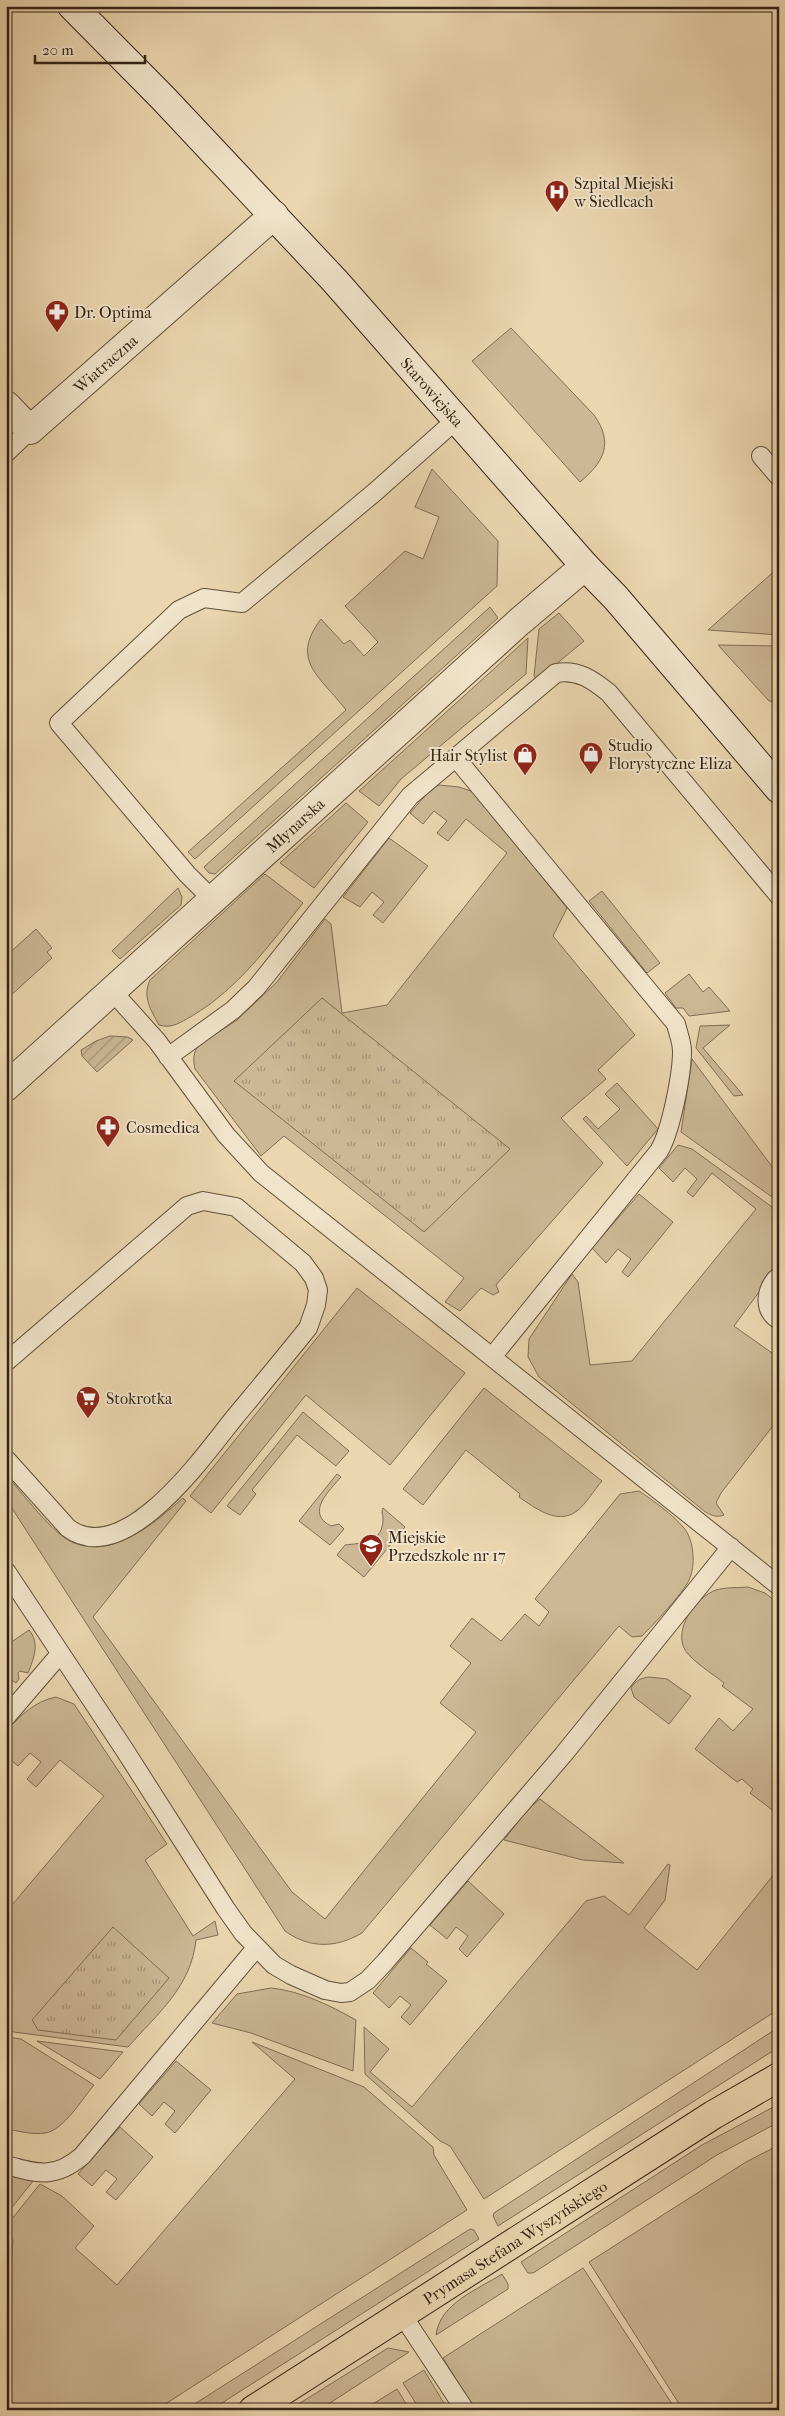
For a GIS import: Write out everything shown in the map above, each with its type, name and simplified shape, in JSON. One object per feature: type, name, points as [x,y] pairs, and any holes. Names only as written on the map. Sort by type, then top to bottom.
[{"type":"main road","name":"Prymasa Stefana Wyszyńskiego","points":[[253,2410],[713,2114],[779,2076]]},
{"type":"street","name":"Starowiejska","points":[[72,6],[274,215],[775,777]]},
{"type":"street","name":"Wiatraczna","points":[[30,430],[274,215]]},
{"type":"street","points":[[6,405],[30,430]]},
{"type":"street","name":"Młynarska","points":[[6,1087],[519,622],[585,566]]},
{"type":"street","points":[[779,1283],[774,1289],[772,1300],[775,1311],[779,1314]]},
{"type":"lane","points":[[212,899],[187,874],[59,723],[179,610],[204,598],[242,603],[375,492],[457,420]]},
{"type":"lane","points":[[6,453],[30,430]]},
{"type":"lane","points":[[761,456],[779,477]]},
{"type":"lane","points":[[168,1057],[233,1010],[256,988],[410,796],[556,673],[576,672],[593,680],[609,693],[779,896]]},
{"type":"lane","points":[[456,758],[676,1024],[682,1051],[678,1082],[668,1126],[659,1151],[492,1357]]},
{"type":"lane","points":[[113,992],[168,1057],[226,1135],[261,1173],[779,1586]]},
{"type":"lane","points":[[6,1362],[187,1206],[204,1202],[236,1207],[303,1263],[314,1278],[318,1290],[316,1305],[308,1328],[182,1483],[154,1509],[134,1524],[107,1535],[87,1537],[75,1534],[6,1459]]},
{"type":"lane","points":[[6,1571],[124,1749],[226,1910],[256,1948],[274,1965],[291,1975],[325,1990],[341,1993],[350,1992],[368,1980],[563,1755],[731,1547]]},
{"type":"lane","points":[[6,1716],[60,1654]]},
{"type":"lane","points":[[6,2165],[36,2173],[51,2173],[64,2169],[82,2156],[256,1948]]},
{"type":"lane","points":[[401,2313],[465,2410]]},
{"type":"green space","points":[[511,328],[594,415],[600,425],[604,434],[604,452],[595,467],[580,482],[472,361]]},
{"type":"green space","points":[[432,469],[498,541],[497,586],[195,859],[188,852],[346,710],[312,668],[308,658],[308,646],[312,634],[321,619],[344,644],[350,640],[364,656],[378,642],[345,606],[405,551],[423,559],[439,517],[415,507]]},
{"type":"green space","points":[[779,567],[779,635],[708,630]]},
{"type":"green space","points":[[490,607],[498,618],[215,874],[209,873],[204,867]]},
{"type":"green space","points":[[559,613],[584,641],[537,680],[534,676],[539,629]]},
{"type":"green space","points":[[528,638],[526,674],[401,779],[379,806],[359,791]]},
{"type":"green space","points":[[718,645],[779,646],[779,702],[769,701]]},
{"type":"green space","points":[[439,785],[459,787],[474,792],[567,908],[553,936],[635,1035],[598,1070],[606,1079],[561,1118],[603,1163],[496,1285],[499,1292],[493,1295],[481,1288],[460,1311],[445,1302],[464,1278],[284,1136],[261,1156],[195,1069],[194,1059],[199,1045],[237,1020],[277,982],[325,919],[331,924],[342,1013],[387,1005],[507,853],[466,819],[448,841],[437,833],[447,821],[434,811],[423,824],[410,813],[433,787]]},
{"type":"green space","points":[[346,803],[368,822],[314,888],[280,863]]},
{"type":"green space","points":[[389,838],[428,866],[383,923],[373,915],[384,902],[372,892],[360,907],[343,897]]},
{"type":"green space","points":[[265,874],[303,903],[252,965],[209,1005],[180,1023],[168,1026],[159,1025],[147,998],[150,980]]},
{"type":"green space","points":[[178,888],[182,897],[181,905],[120,959],[112,951]]},
{"type":"green space","points":[[602,891],[660,963],[647,973],[589,901]]},
{"type":"green space","points":[[36,929],[52,948],[47,952],[52,958],[9,997],[6,994],[6,956]]},
{"type":"green space","points":[[689,974],[703,992],[709,987],[730,1011],[689,1016],[683,1008],[676,1008],[665,993]]},
{"type":"green space","points":[[322,998],[510,1149],[424,1232],[234,1081]]},
{"type":"green space","points":[[730,1025],[703,1048],[743,1095],[734,1096],[696,1048],[700,1026]]},
{"type":"green space","points":[[110,1036],[128,1037],[133,1040],[97,1072],[82,1056],[81,1050],[96,1041]]},
{"type":"green space","points":[[692,1059],[779,1176],[779,1202],[681,1132]]},
{"type":"green space","points":[[617,1083],[658,1129],[627,1166],[583,1119],[586,1116],[598,1129],[620,1109],[605,1094]]},
{"type":"green space","points":[[678,1145],[692,1149],[779,1212],[779,1265],[734,1326],[779,1358],[779,1418],[721,1493],[716,1503],[724,1515],[720,1516],[711,1515],[704,1511],[539,1377],[528,1357],[529,1339],[572,1274],[578,1282],[590,1365],[632,1361],[756,1209],[712,1173],[693,1197],[687,1192],[697,1179],[685,1168],[673,1182],[659,1168]]},
{"type":"green space","points":[[639,1194],[673,1222],[628,1277],[622,1272],[631,1259],[618,1249],[606,1263],[592,1248]]},
{"type":"green space","points":[[357,1288],[465,1373],[390,1465],[306,1395],[211,1513],[190,1496]]},
{"type":"green space","points":[[484,1388],[602,1481],[584,1505],[577,1511],[562,1517],[539,1510],[519,1497],[520,1494],[466,1450],[423,1505],[403,1489]]},
{"type":"green space","points":[[303,1412],[349,1451],[336,1466],[297,1435],[252,1490],[256,1494],[240,1515],[227,1506]]},
{"type":"green space","points":[[337,1474],[341,1477],[326,1495],[320,1508],[320,1515],[323,1521],[331,1526],[339,1524],[344,1529],[330,1545],[299,1521]]},
{"type":"green space","points":[[6,1475],[57,1532],[74,1543],[89,1547],[119,1542],[147,1527],[183,1498],[186,1501],[93,1617],[292,1892],[325,1919],[476,1732],[440,1703],[471,1663],[450,1646],[472,1618],[501,1641],[525,1614],[539,1626],[549,1612],[535,1599],[620,1494],[639,1491],[663,1508],[684,1528],[692,1546],[693,1568],[689,1580],[681,1593],[642,1636],[632,1637],[619,1626],[362,1933],[343,1942],[333,1944],[313,1943],[294,1937],[285,1931],[6,1499]]},
{"type":"green space","points":[[383,1508],[405,1527],[364,1577],[337,1555],[345,1545],[370,1540],[379,1533],[382,1527]]},
{"type":"green space","points":[[748,1587],[765,1593],[779,1604],[779,1815],[750,1793],[753,1789],[742,1779],[737,1782],[695,1749],[719,1718],[733,1731],[753,1709],[722,1686],[724,1683],[689,1655],[682,1642],[684,1624],[694,1607],[708,1594],[720,1589]]},
{"type":"green space","points":[[29,1630],[35,1645],[34,1656],[28,1673],[20,1671],[18,1673],[19,1679],[16,1683],[6,1676],[6,1638],[10,1643]]},
{"type":"green space","points":[[649,1677],[667,1679],[691,1696],[669,1724],[634,1697],[631,1688],[638,1680]]},
{"type":"green space","points":[[56,1697],[74,1704],[167,1844],[145,1860],[193,1936],[215,1921],[218,1935],[196,1940],[193,1957],[180,1986],[161,2011],[128,2047],[6,2031],[6,1912],[104,1796],[60,1760],[36,1787],[27,1779],[41,1762],[30,1753],[18,1766],[6,1756],[6,1731],[22,1715],[35,1706]]},
{"type":"green space","points":[[540,1799],[624,1863],[583,1860],[504,1840],[527,1810]]},
{"type":"green space","points":[[668,1864],[670,1865],[665,1900],[644,1928],[697,1970],[779,1868],[779,2009],[484,2199],[450,2146],[440,2141],[365,2074],[364,2027],[389,2049],[370,2072],[412,2107],[586,1901],[604,1896],[629,1915]]},
{"type":"green space","points":[[468,1881],[504,1914],[467,1957],[459,1949],[468,1936],[456,1927],[447,1939],[430,1925]]},
{"type":"green space","points":[[113,1927],[169,1978],[116,2040],[38,2030],[32,2020]]},
{"type":"green space","points":[[411,1948],[428,1962],[426,1964],[447,1981],[410,2025],[401,2017],[411,2005],[400,1996],[389,2008],[373,1993]]},
{"type":"green space","points":[[271,1988],[293,1992],[315,2000],[356,2020],[353,2071],[251,2033],[212,2023],[237,1994]]},
{"type":"green space","points":[[779,2027],[779,2047],[498,2226],[493,2216],[494,2213]]},
{"type":"green space","points":[[6,2037],[21,2039],[94,2085],[66,2120],[52,2131],[35,2134],[6,2129]]},
{"type":"green space","points":[[37,2041],[123,2052],[100,2079]]},
{"type":"green space","points":[[252,2042],[364,2087],[433,2147],[434,2155],[467,2210],[156,2410],[6,2410],[6,2260],[9,2256],[12,2258],[13,2240],[7,2225],[40,2184],[62,2196],[94,2226],[75,2248],[117,2285],[295,2079]]},
{"type":"green space","points":[[176,2061],[211,2090],[175,2133],[165,2124],[175,2111],[164,2102],[152,2116],[139,2104]]},
{"type":"green space","points":[[779,2104],[779,2122],[717,2155],[533,2273],[528,2273],[521,2262],[702,2145]]},
{"type":"green space","points":[[120,2127],[153,2157],[116,2200],[106,2192],[117,2179],[106,2170],[92,2186],[78,2174]]},
{"type":"green space","points":[[779,2145],[779,2397],[758,2410],[683,2410],[589,2262],[746,2162]]},
{"type":"green space","points":[[6,2175],[33,2181],[6,2215]]},
{"type":"green space","points":[[470,2229],[474,2230],[479,2239],[211,2410],[185,2410]]},
{"type":"green space","points":[[583,2268],[676,2410],[475,2410],[443,2358]]},
{"type":"green space","points":[[502,2274],[508,2284],[508,2289],[436,2335],[444,2314],[452,2306],[461,2298]]},
{"type":"green space","points":[[388,2348],[409,2352],[319,2410],[289,2410]]},
{"type":"green space","points":[[424,2370],[448,2410],[420,2410],[403,2383]]},
{"type":"green space","points":[[397,2389],[410,2410],[363,2410]]},
{"type":"place","name":"Szpital Miejski w Siedlcach","points":[[557,213]]},
{"type":"place","name":"Dr. Optima","points":[[57,333]]},
{"type":"place","name":"Studio Florystyczne Eliza","points":[[591,775]]},
{"type":"place","name":"Hair Stylist","points":[[525,776]]},
{"type":"place","name":"Cosmedica","points":[[108,1148]]},
{"type":"place","name":"Stokrotka","points":[[88,1419]]},
{"type":"place","name":"Miejskie Przedszkole nr 17","points":[[371,1567]]}]
